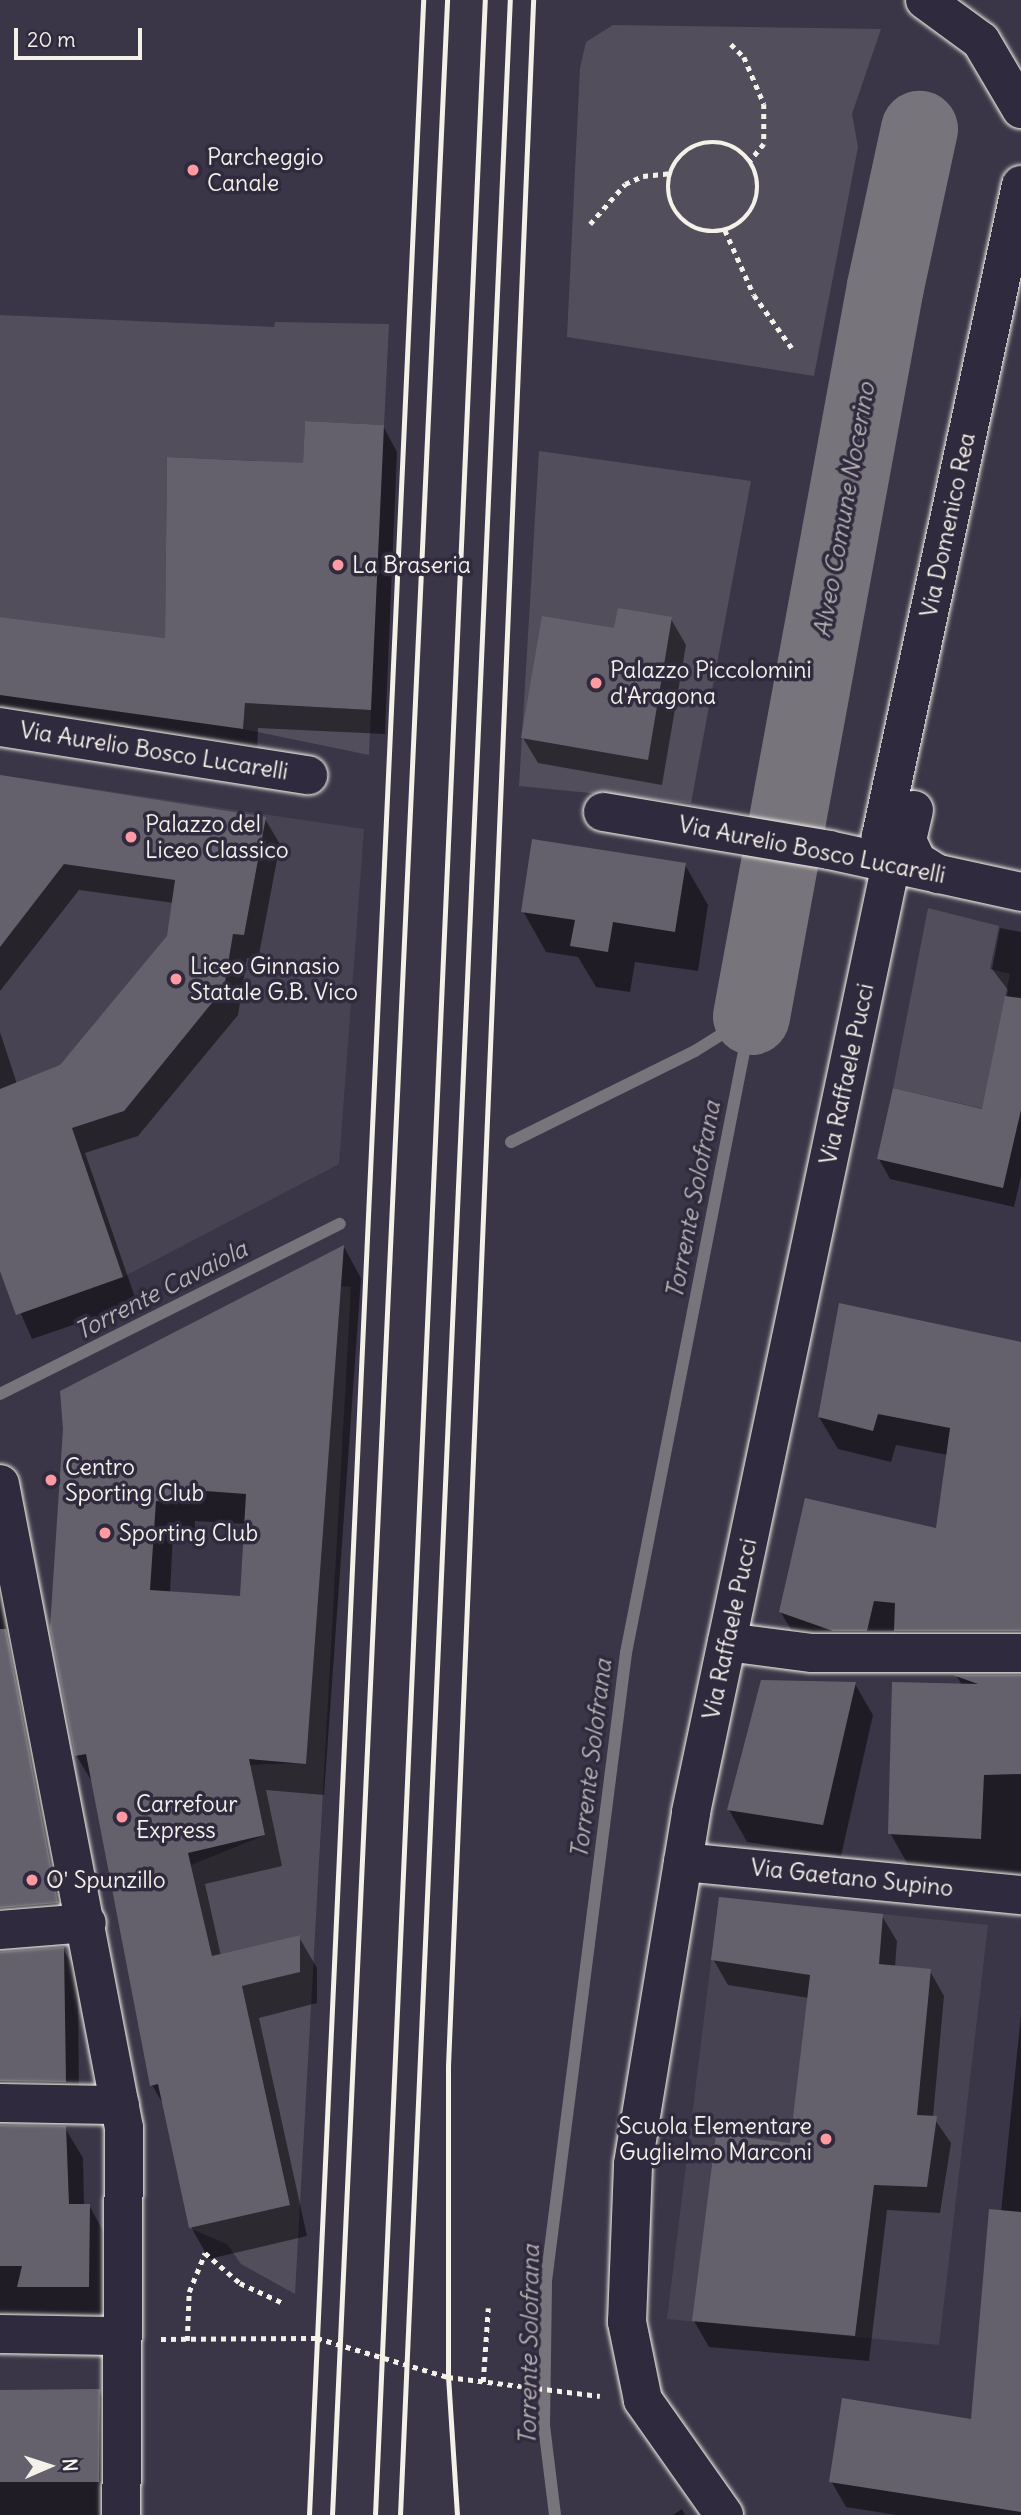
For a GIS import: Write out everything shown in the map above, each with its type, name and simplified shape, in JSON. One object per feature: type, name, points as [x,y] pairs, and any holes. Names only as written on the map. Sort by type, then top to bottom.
[{"type":"main road","points":[[925,0],[981,41],[1021,109]]},
{"type":"main road","name":"Via Domenico Rea","points":[[891,864],[881,836],[1021,186]]},
{"type":"main road","name":"Via Domenico Rea","points":[[938,874],[917,860],[907,840],[1021,301]]},
{"type":"main road","name":"Via Aurelio Bosco Lucarelli","points":[[0,727],[308,775]]},
{"type":"main road","name":"Via Aurelio Bosco Lucarelli","points":[[603,812],[829,850],[1021,892]]},
{"type":"main road","name":"Via Raffaele Pucci","points":[[724,2515],[643,2400],[627,2322],[634,2164],[682,1862],[891,864]]},
{"type":"main road","points":[[0,1484],[60,1810],[87,1923],[127,2158],[120,2336],[121,2515]]},
{"type":"main road","points":[[727,1642],[812,1653],[1021,1653]]},
{"type":"main road","name":"Via Gaetano Supino","points":[[682,1862],[1021,1895]]},
{"type":"main road","points":[[0,1930],[87,1923]]},
{"type":"main road","points":[[0,2103],[120,2105]]},
{"type":"main road","points":[[0,2334],[120,2336]]},
{"type":"path","points":[[731,44],[744,57],[764,104],[764,144],[750,161]]},
{"type":"path","points":[[704,143],[734,146],[750,161],[759,183],[758,197],[743,221],[725,230],[704,232],[679,217],[668,188],[670,173],[677,159],[704,143]]},
{"type":"path","points":[[590,225],[625,184],[643,176],[670,173]]},
{"type":"path","points":[[725,230],[754,295],[792,348]]},
{"type":"path","points":[[283,2303],[240,2283],[205,2253],[189,2292],[187,2341],[317,2338],[448,2378],[573,2394]]},
{"type":"path","points":[[483,2382],[488,2308]]},
{"type":"shaded area","points":[[613,25],[881,29],[852,114],[858,147],[814,376],[567,337],[580,68],[586,42]]},
{"type":"shaded area","points":[[0,315],[274,327],[275,322],[389,324],[384,425],[305,421],[292,705],[371,710],[369,755],[243,729],[261,461],[167,457],[165,638],[0,617]]},
{"type":"shaded area","points":[[539,451],[751,481],[691,803],[519,786]]},
{"type":"shaded area","name":"Liceo Ginnasio Statale G.B. Vico","points":[[0,775],[364,829],[339,1164],[123,1277],[16,1315],[0,1271]]},
{"type":"shaded area","points":[[928,908],[999,926],[990,969],[1010,974],[993,1056],[1021,1075],[1019,1117],[893,1088]]},
{"type":"shaded area","points":[[341,1286],[351,1287],[295,2294],[241,2264],[227,2244],[189,2228],[290,2204],[242,1986],[299,1972],[300,1935],[212,1956],[191,1865],[265,1835],[250,1765],[306,1763]]},
{"type":"shaded area","name":"Scuola Elementare Guglielmo Marconi","points":[[719,1897],[988,1925],[939,2345],[667,2319]]},
{"type":"building","points":[[305,421],[384,425],[371,710],[245,703],[243,729],[0,695],[0,617],[165,638],[167,457],[303,463]]},
{"type":"building","name":"Palazzo Piccolomini d'Aragona","points":[[618,608],[672,617],[648,760],[521,738],[542,616],[614,628]]},
{"type":"building","points":[[0,775],[266,817],[244,935],[233,934],[224,988],[124,1111],[72,1128],[123,1277],[16,1315],[0,1271],[0,1089],[60,1065],[167,936],[175,880],[64,864],[0,947]]},
{"type":"building","points":[[532,839],[686,863],[675,932],[613,922],[608,952],[570,946],[575,920],[521,912]]},
{"type":"building","points":[[1005,996],[1021,998],[1021,1110],[1003,1188],[877,1159],[893,1088],[982,1109]]},
{"type":"building","points":[[344,1245],[306,1764],[249,1759],[265,1835],[188,1853],[212,1956],[300,1935],[300,1972],[242,1986],[290,2205],[189,2228],[158,2084],[150,2086],[86,1754],[75,1756],[50,1628],[63,1429],[60,1391]],"holes":[[[178,1489],[246,1494],[240,1596],[150,1590],[156,1501],[177,1503]]]},
{"type":"building","points":[[839,1303],[1021,1342],[1021,1631],[894,1631],[895,1603],[874,1601],[867,1631],[833,1631],[779,1612],[805,1498],[936,1528],[950,1428],[878,1414],[873,1431],[818,1417]]},
{"type":"building","points":[[0,1629],[6,1629],[58,1903],[0,1908]]},
{"type":"building","points":[[953,1675],[1021,1675],[1021,1774],[984,1775],[981,1839],[888,1834],[892,1682],[978,1684]]},
{"type":"building","points":[[761,1680],[856,1682],[823,1825],[727,1810]]},
{"type":"building","points":[[719,1897],[883,1914],[879,1964],[931,1969],[917,2115],[937,2116],[927,2187],[874,2185],[855,2336],[692,2321],[716,2134],[790,2143],[810,1975],[711,1960]]},
{"type":"building","points":[[64,1947],[66,2082],[0,2081],[0,1952]]},
{"type":"building","points":[[0,2125],[66,2126],[69,2204],[90,2204],[89,2287],[17,2287],[22,2266],[0,2266]]},
{"type":"building","points":[[989,2209],[1021,2212],[1021,2512],[829,2482],[842,2398],[971,2419]]},
{"type":"building","points":[[100,2389],[99,2482],[0,2482],[0,2390]]},
{"type":"waterway","name":"Alveo Comune Nocerino","points":[[751,1016],[885,286],[919,129]]},
{"type":"waterway","name":"Torrente Cavaiola","points":[[511,1142],[695,1051],[751,1016]]},
{"type":"waterway","name":"Torrente Solofrana","points":[[555,2515],[544,2426],[546,2281],[626,1653],[751,1016]]},
{"type":"waterway","name":"Torrente Cavaiola","points":[[0,1394],[340,1224]]},
{"type":"railway","points":[[309,2515],[423,0]]},
{"type":"railway","points":[[332,2515],[447,0]]},
{"type":"railway","points":[[375,2515],[485,0]]},
{"type":"railway","points":[[400,2515],[510,0]]},
{"type":"railway","points":[[457,2515],[448,2377],[448,2066],[533,0]]},
{"type":"place","name":"Parcheggio Canale","points":[[193,170]]},
{"type":"place","name":"La Braseria","points":[[338,565]]},
{"type":"place","name":"Palazzo Piccolomini d'Aragona","points":[[596,683]]},
{"type":"place","name":"Palazzo del Liceo Classico","points":[[131,837]]},
{"type":"place","name":"Liceo Ginnasio Statale G.B. Vico","points":[[176,979]]},
{"type":"place","name":"Centro Sporting Club","points":[[51,1480]]},
{"type":"place","name":"Sporting Club","points":[[105,1533]]},
{"type":"place","name":"Carrefour Express","points":[[122,1817]]},
{"type":"place","name":"O' Spunzillo","points":[[32,1880]]},
{"type":"place","name":"Scuola Elementare Guglielmo Marconi","points":[[826,2139]]}]
